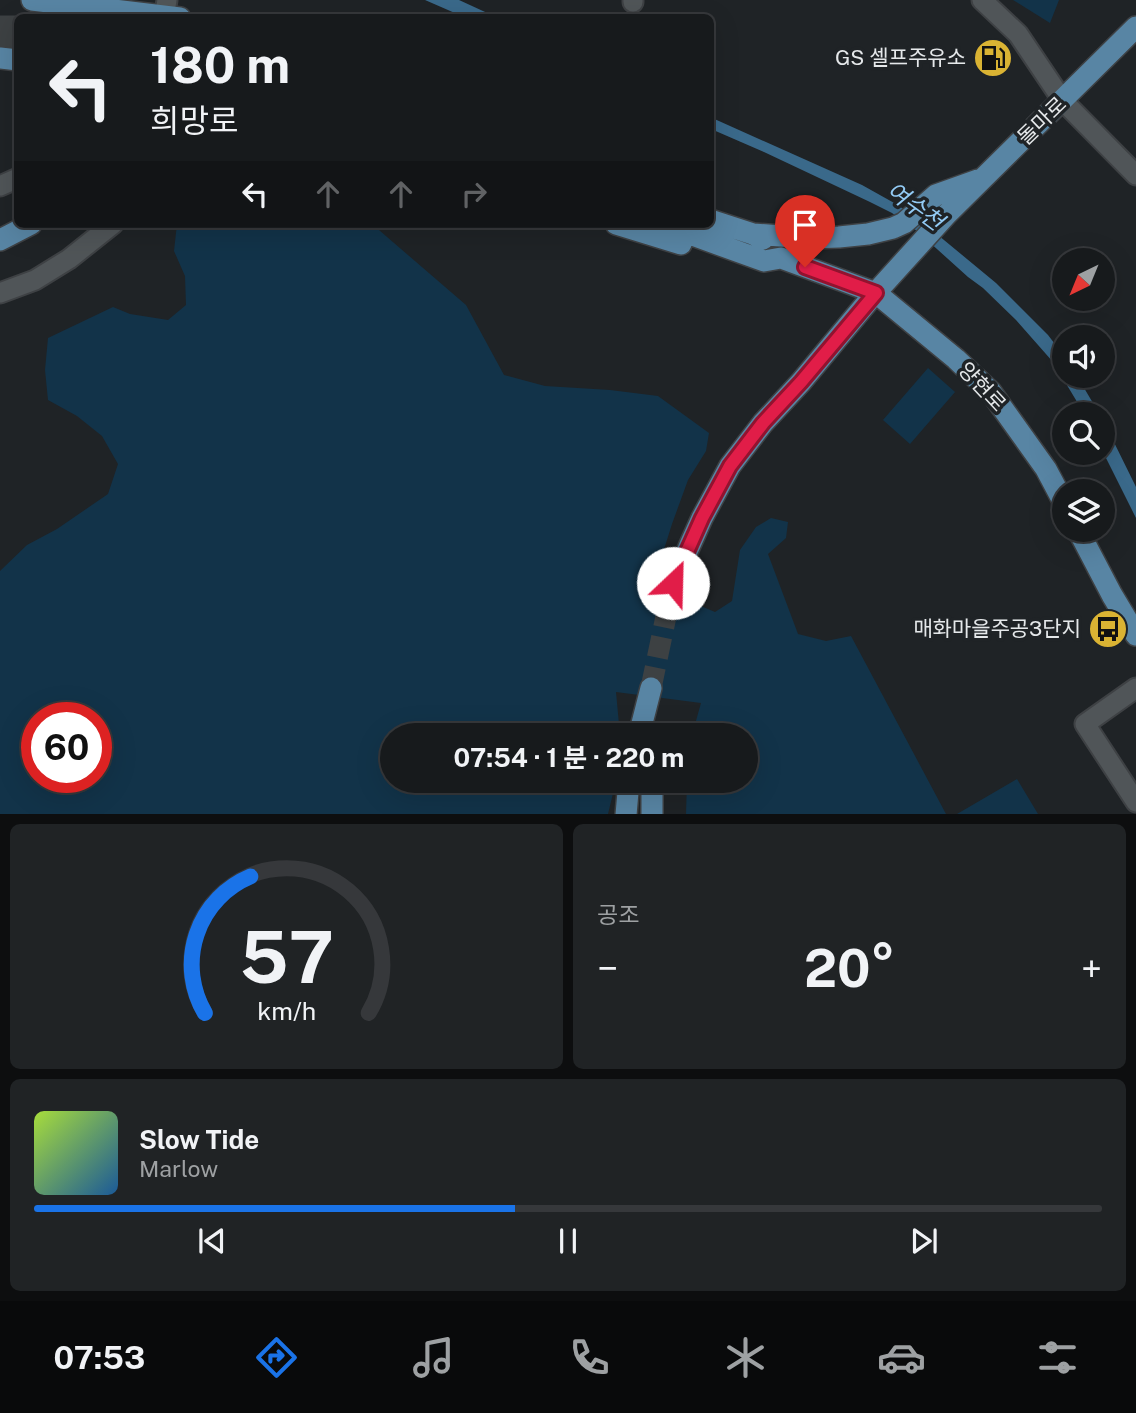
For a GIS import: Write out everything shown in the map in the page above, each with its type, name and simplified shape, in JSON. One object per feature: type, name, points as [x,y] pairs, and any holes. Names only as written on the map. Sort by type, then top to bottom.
[{"type":"main road","points":[[32,0],[67,10],[169,12]]},
{"type":"main road","name":"돌마로","points":[[876,293],[947,214],[1136,27]]},
{"type":"main road","points":[[753,234],[839,237],[893,228],[904,223],[936,195],[983,178]]},
{"type":"main road","points":[[673,228],[764,261],[781,258],[771,243],[716,221]]},
{"type":"main road","points":[[0,240],[23,228]]},
{"type":"main road","points":[[625,228],[693,247],[744,255]]},
{"type":"main road","name":"양현로","points":[[781,258],[876,293],[956,359],[991,392],[1052,480]]},
{"type":"main road","points":[[673,583],[702,518],[730,466],[763,423],[876,293]]},
{"type":"main road","points":[[1084,542],[1136,635]]},
{"type":"main road","points":[[642,723],[652,688],[652,723]]},
{"type":"main road","points":[[626,814],[628,793]]},
{"type":"main road","points":[[652,793],[652,814]]},
{"type":"street","points":[[982,0],[1018,34],[1063,101],[1136,175]]},
{"type":"street","points":[[0,293],[35,280],[79,252],[108,228]]},
{"type":"street","points":[[1136,688],[1085,724],[1136,802]]},
{"type":"shaded area","points":[[425,0],[459,0],[489,14],[457,14]]},
{"type":"shaded area","points":[[1013,0],[1059,0],[1050,23]]},
{"type":"shaded area","points":[[714,119],[862,185],[921,221],[996,283],[1048,335],[1052,340],[1052,361],[983,288],[917,231],[892,213],[714,130]]},
{"type":"shaded area","points":[[177,228],[377,228],[466,305],[504,375],[545,386],[658,396],[709,433],[706,451],[688,480],[661,559],[641,581],[715,612],[732,601],[740,550],[756,527],[771,518],[788,522],[786,538],[768,554],[798,634],[826,641],[851,636],[946,814],[686,814],[687,793],[758,793],[758,723],[695,723],[701,703],[616,692],[619,723],[380,723],[380,793],[613,793],[608,814],[0,814],[0,571],[27,545],[57,529],[108,494],[118,464],[102,436],[77,416],[48,400],[45,370],[48,338],[113,307],[130,314],[168,320],[186,305],[185,276],[174,251]]},
{"type":"shaded area","points":[[928,368],[955,392],[910,444],[883,420]]},
{"type":"shaded area","points":[[1069,388],[1084,388],[1092,402],[1077,402]]},
{"type":"shaded area","points":[[1115,444],[1136,487],[1136,518],[1110,465],[1115,465]]},
{"type":"shaded area","points":[[1017,779],[1038,814],[957,814]]},
{"type":"tunnel","points":[[0,26],[14,26]]},
{"type":"tunnel","points":[[0,42],[14,42]]},
{"type":"tunnel","points":[[651,688],[673,583]]},
{"type":"place","name":"GS 셀프주유소","points":[[993,58]]},
{"type":"place","name":"매화마을주공3단지","points":[[1108,629]]},
{"type":"route","points":[[673,583],[702,518],[730,466],[763,423],[876,293],[805,267]]},
{"type":"water label","name":"여수천","points":[[915,206]]}]
